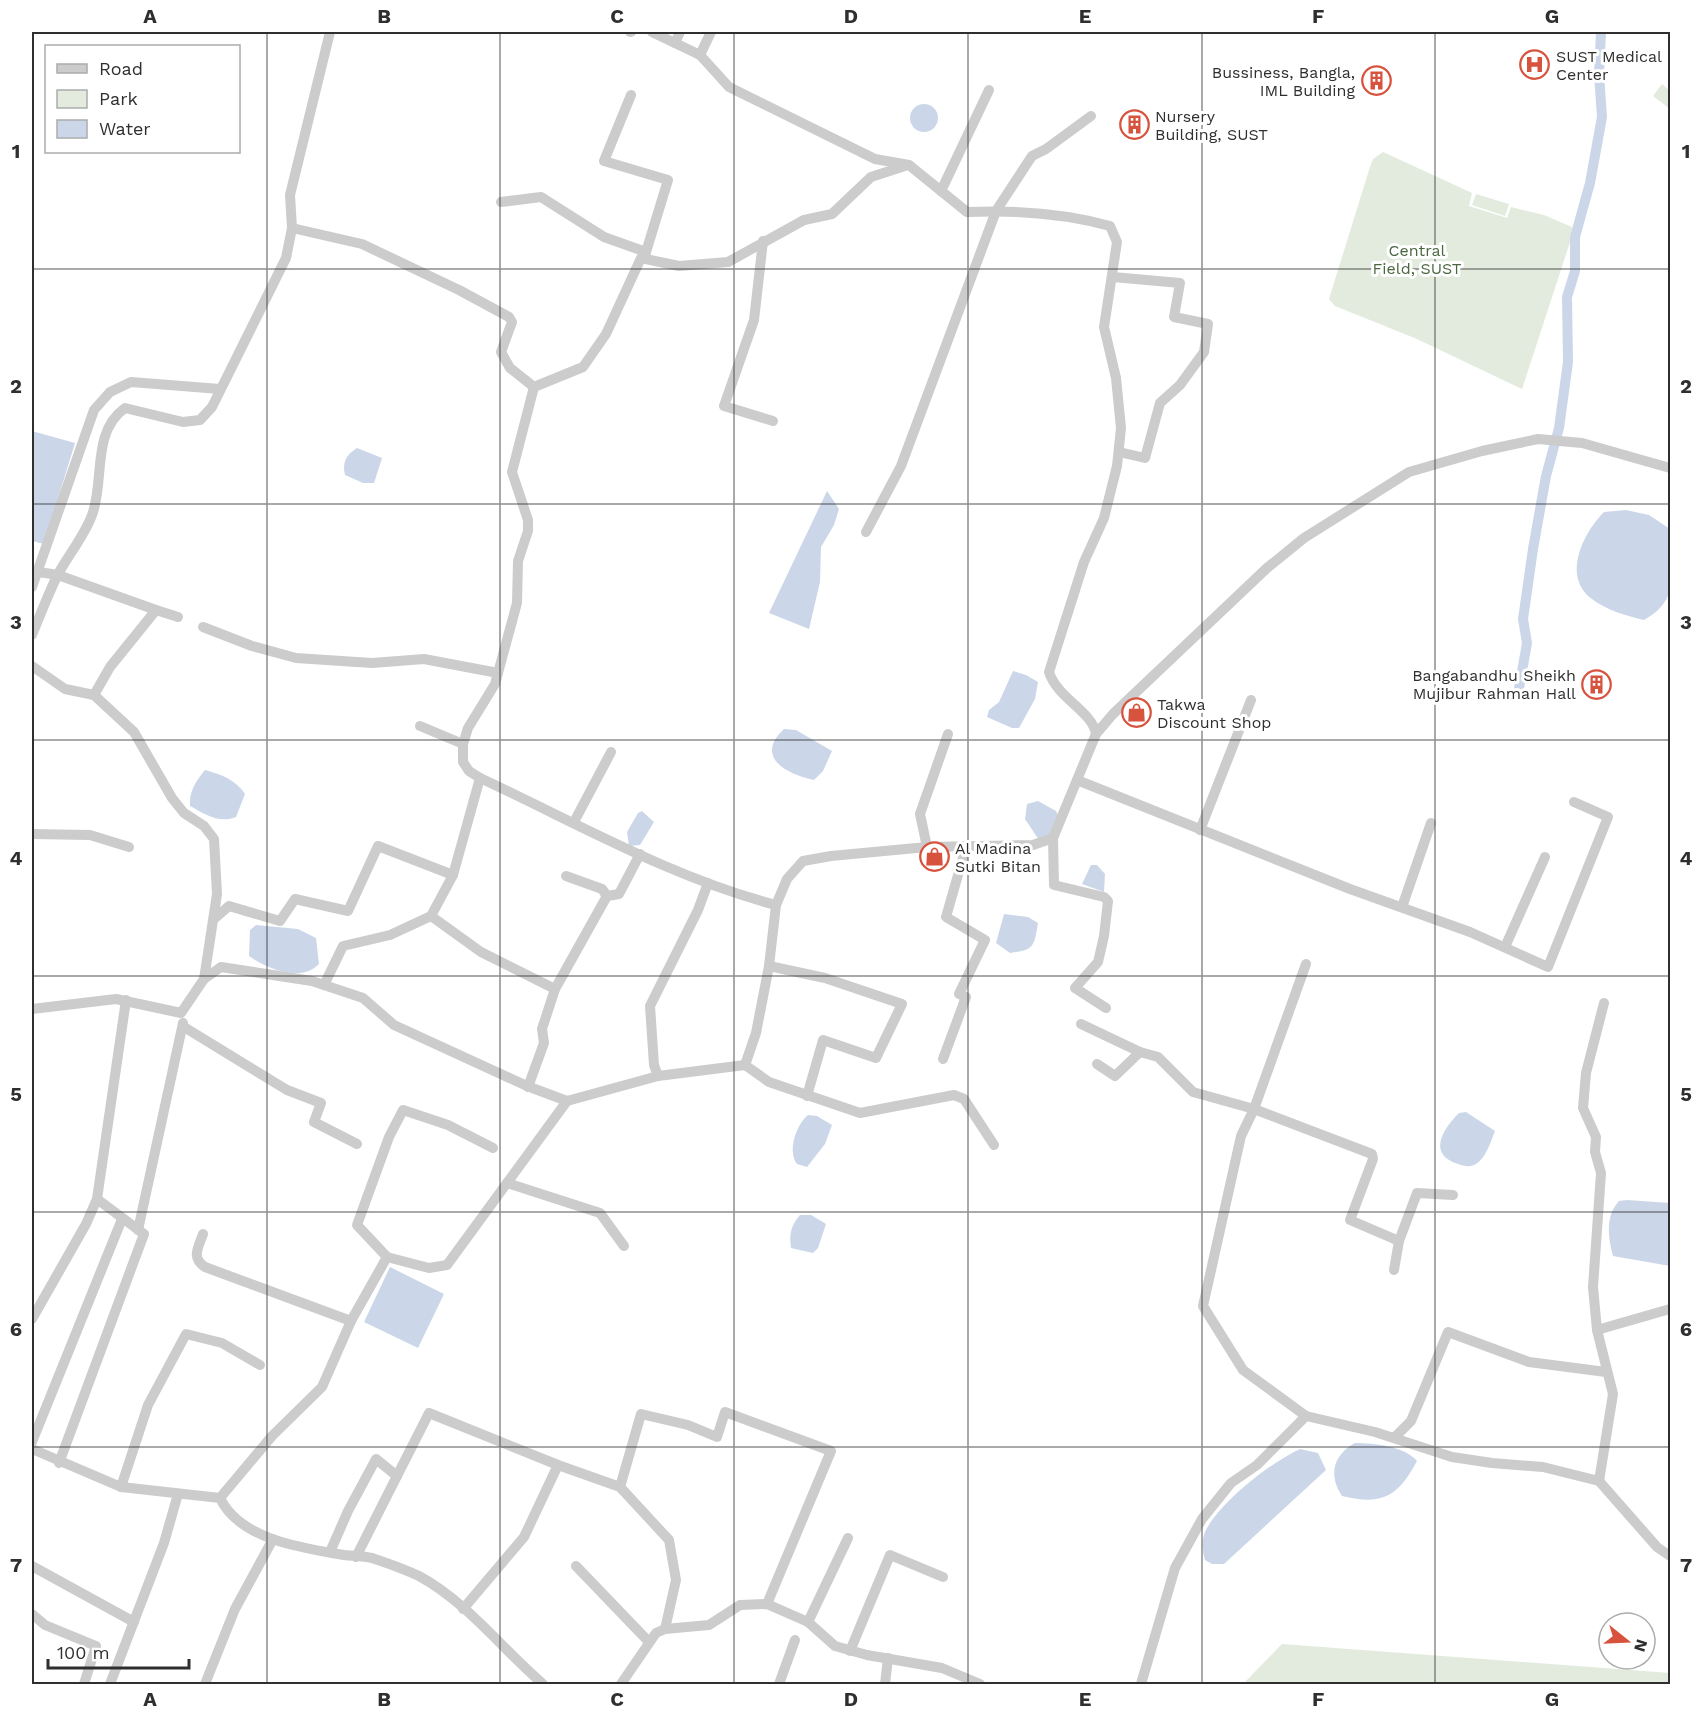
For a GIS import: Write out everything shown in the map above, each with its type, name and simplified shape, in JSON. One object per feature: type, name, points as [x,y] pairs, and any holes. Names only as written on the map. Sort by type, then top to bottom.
[{"type":"street","points":[[32,635],[58,575],[92,516],[97,497],[103,444],[116,414],[125,408],[183,422],[200,420],[212,407],[286,258],[292,228],[290,195],[330,32]]},
{"type":"street","points":[[652,32],[700,56],[729,87],[875,159],[909,165],[968,212],[996,211],[1075,216],[1110,226],[1117,242],[1104,327],[1116,378],[1121,428],[1119,452],[1111,497],[1084,562],[1049,672],[1053,684],[1095,725],[1096,734]]},
{"type":"street","points":[[675,43],[680,32]]},
{"type":"street","points":[[700,56],[711,32]]},
{"type":"street","points":[[941,191],[989,90]]},
{"type":"street","points":[[534,387],[583,367],[606,334],[644,255],[668,180],[604,161],[631,95]]},
{"type":"street","points":[[866,532],[901,466],[996,211],[1032,156],[1046,150],[1091,116]]},
{"type":"street","points":[[501,202],[541,197],[604,237],[644,255],[678,266],[728,262],[804,220],[832,214],[871,177],[909,165]]},
{"type":"street","points":[[292,228],[362,244],[459,290],[509,317],[512,322],[501,352],[510,368],[534,387]]},
{"type":"street","points":[[763,241],[754,320],[724,406],[773,421]]},
{"type":"street","points":[[1113,277],[1180,283],[1174,317],[1208,324],[1204,352],[1180,385],[1160,403],[1145,458],[1119,452]]},
{"type":"street","points":[[32,587],[35,572],[94,410],[110,392],[131,382],[170,383],[220,389]]},
{"type":"street","points":[[534,387],[512,472],[528,520],[528,531],[518,561],[517,603],[495,684],[468,728],[463,744],[463,762],[469,771],[480,778],[640,854],[708,883],[776,905]]},
{"type":"street","points":[[1106,1008],[1075,988],[1098,962],[1108,901],[1104,897],[1054,885],[1053,838],[1096,734],[1113,714],[1241,593],[1304,538],[1409,472],[1482,451],[1539,439],[1582,442],[1671,468]]},
{"type":"street","points":[[35,572],[58,575],[178,617]]},
{"type":"street","points":[[94,695],[110,667],[156,610]]},
{"type":"street","points":[[203,627],[252,646],[296,658],[372,663],[424,659],[498,673]]},
{"type":"street","points":[[32,666],[65,689],[94,695],[134,732],[172,798],[184,813],[204,826],[214,839],[217,894],[204,980]]},
{"type":"street","points":[[1200,830],[1251,700]]},
{"type":"street","points":[[420,726],[463,744]]},
{"type":"street","points":[[927,848],[920,814],[948,734]]},
{"type":"street","points":[[574,822],[611,752]]},
{"type":"street","points":[[324,985],[343,946],[390,935],[431,916],[453,875],[480,778]]},
{"type":"street","points":[[1077,780],[1200,830],[1505,947],[1548,967],[1608,817],[1574,802]]},
{"type":"street","points":[[1402,907],[1431,823]]},
{"type":"street","points":[[32,834],[90,835],[129,848]]},
{"type":"street","points":[[745,1065],[756,1034],[769,966],[776,905],[787,879],[803,861],[831,856],[927,848],[1033,845],[1053,838]]},
{"type":"street","points":[[215,918],[229,906],[280,921],[295,899],[348,911],[378,846],[453,875]]},
{"type":"street","points":[[943,1059],[966,997],[959,994],[985,940],[946,917],[966,847]]},
{"type":"street","points":[[607,896],[619,894],[624,888],[640,854]]},
{"type":"street","points":[[1505,947],[1545,856]]},
{"type":"street","points":[[566,876],[602,889],[607,896]]},
{"type":"street","points":[[658,1076],[654,1065],[651,1006],[698,910],[708,883]]},
{"type":"street","points":[[528,1087],[544,1043],[542,1029],[555,989],[607,896]]},
{"type":"street","points":[[431,916],[482,952],[555,989]]},
{"type":"street","points":[[1306,964],[1254,1109],[1241,1136],[1203,1306],[1243,1370],[1306,1416],[1394,1438],[1452,1457],[1543,1467],[1599,1480],[1657,1547],[1671,1556]]},
{"type":"street","points":[[769,966],[825,978],[902,1004],[876,1058],[823,1040],[807,1096]]},
{"type":"street","points":[[138,1230],[183,1027],[181,1013],[204,980],[221,967],[324,985],[363,998],[394,1025],[528,1087],[567,1101],[658,1076],[745,1065],[770,1082],[864,1113],[954,1095],[964,1099],[994,1145]]},
{"type":"street","points":[[32,1009],[126,1000],[181,1013]]},
{"type":"street","points":[[32,1319],[86,1224],[97,1200],[126,1000]]},
{"type":"street","points":[[1599,1480],[1613,1395],[1597,1330],[1593,1287],[1601,1173],[1595,1152],[1596,1137],[1582,1108],[1586,1073],[1604,1003]]},
{"type":"street","points":[[1080,1024],[1140,1052],[1158,1057],[1193,1092],[1254,1109],[1372,1154],[1373,1159],[1350,1220],[1399,1241]]},
{"type":"street","points":[[183,1027],[287,1090],[321,1103],[314,1122],[357,1144]]},
{"type":"street","points":[[1097,1064],[1115,1076],[1140,1052]]},
{"type":"street","points":[[493,1148],[448,1125],[403,1110],[389,1137],[357,1225],[387,1257],[429,1268],[447,1265],[567,1101]]},
{"type":"street","points":[[507,1183],[600,1213],[624,1246]]},
{"type":"street","points":[[1394,1270],[1399,1241],[1417,1193],[1454,1195]]},
{"type":"street","points":[[59,1463],[144,1234],[97,1200]]},
{"type":"street","points":[[32,1442],[122,1219]]},
{"type":"street","points":[[203,1234],[195,1256],[197,1262],[204,1267],[351,1321]]},
{"type":"street","points":[[220,1498],[272,1436],[322,1387],[351,1321],[387,1257]]},
{"type":"street","points":[[1597,1330],[1671,1309]]},
{"type":"street","points":[[1394,1438],[1411,1421],[1448,1332],[1529,1362],[1606,1372]]},
{"type":"street","points":[[121,1487],[148,1405],[186,1334],[222,1343],[260,1365]]},
{"type":"street","points":[[620,1487],[640,1414],[688,1425],[717,1437],[725,1412],[831,1451],[767,1604]]},
{"type":"street","points":[[356,1557],[429,1413],[558,1465],[620,1487],[669,1540],[676,1580],[665,1629]]},
{"type":"street","points":[[1142,1684],[1175,1568],[1202,1519],[1231,1482],[1257,1465],[1306,1416]]},
{"type":"street","points":[[32,1449],[59,1463],[121,1487],[220,1498]]},
{"type":"street","points":[[330,1552],[348,1511],[376,1459],[397,1476]]},
{"type":"street","points":[[463,1609],[524,1537],[558,1465]]},
{"type":"street","points":[[110,1684],[164,1544],[178,1494]]},
{"type":"street","points":[[220,1498],[226,1509],[254,1530],[273,1539],[356,1557],[369,1557],[419,1577],[463,1609],[543,1684]]},
{"type":"street","points":[[808,1622],[848,1538]]},
{"type":"street","points":[[205,1684],[235,1609],[273,1539]]},
{"type":"street","points":[[850,1651],[890,1555],[943,1577]]},
{"type":"street","points":[[32,1566],[134,1622]]},
{"type":"street","points":[[576,1566],[649,1642]]},
{"type":"street","points":[[621,1684],[656,1633],[665,1629],[709,1625],[740,1605],[767,1604],[808,1622],[835,1646],[850,1651],[942,1668],[980,1684]]},
{"type":"street","points":[[32,1614],[45,1625],[96,1646],[84,1684]]},
{"type":"street","points":[[779,1684],[795,1640]]},
{"type":"street","points":[[885,1684],[888,1658]]},
{"type":"green space","points":[[1662,84],[1670,91],[1670,109],[1653,96]]},
{"type":"green space","name":"Central Field, SUST","points":[[1383,152],[1472,193],[1469,206],[1507,218],[1511,207],[1544,215],[1572,227],[1571,239],[1522,389],[1417,339],[1335,306],[1329,299],[1373,159]]},
{"type":"green space","points":[[1476,194],[1509,204],[1505,216],[1472,205]]},
{"type":"green space","points":[[1282,1644],[1597,1668],[1597,1671],[1670,1673],[1670,1684],[1243,1684]]},
{"type":"water","points":[[924,104],[934,108],[938,118],[934,128],[924,132],[914,128],[910,118],[914,108]]},
{"type":"water","points":[[32,431],[75,443],[44,544],[32,541]]},
{"type":"water","points":[[357,448],[382,458],[374,483],[363,483],[345,475],[346,459]]},
{"type":"water","points":[[827,491],[839,509],[834,525],[821,547],[820,582],[809,629],[769,613]]},
{"type":"water","points":[[1626,510],[1649,515],[1670,529],[1672,582],[1669,593],[1656,612],[1644,620],[1617,612],[1598,603],[1583,589],[1578,579],[1579,554],[1589,531],[1604,512]]},
{"type":"water","points":[[1013,671],[1038,682],[1035,699],[1019,728],[1012,728],[987,717],[989,710],[999,702]]},
{"type":"water","points":[[784,729],[796,730],[832,751],[823,771],[814,780],[784,769],[777,763],[772,748]]},
{"type":"water","points":[[205,770],[232,781],[245,794],[236,817],[218,819],[190,806],[194,786]]},
{"type":"water","points":[[1038,801],[1056,811],[1058,815],[1052,835],[1039,840],[1025,819],[1027,804]]},
{"type":"water","points":[[642,811],[654,822],[640,845],[629,846],[627,832],[638,813]]},
{"type":"water","points":[[1091,865],[1097,865],[1105,874],[1104,892],[1082,884]]},
{"type":"water","points":[[1004,914],[1028,917],[1038,923],[1032,946],[1010,953],[996,943]]},
{"type":"water","points":[[256,925],[298,929],[316,938],[319,964],[312,970],[294,973],[274,969],[256,961],[249,956],[250,930]]},
{"type":"water","points":[[1466,1112],[1495,1131],[1483,1158],[1469,1166],[1448,1160],[1440,1148],[1443,1134],[1448,1126],[1459,1113]]},
{"type":"water","points":[[808,1115],[817,1116],[832,1125],[825,1144],[807,1167],[797,1164],[794,1159],[793,1145],[800,1125]]},
{"type":"water","points":[[1619,1201],[1670,1203],[1670,1266],[1613,1256],[1609,1234],[1611,1213]]},
{"type":"water","points":[[800,1215],[811,1215],[826,1224],[818,1248],[813,1253],[791,1248],[791,1230]]},
{"type":"water","points":[[390,1267],[444,1294],[418,1348],[364,1322]]},
{"type":"water","points":[[1355,1443],[1397,1449],[1417,1461],[1403,1483],[1388,1495],[1368,1500],[1342,1496],[1335,1481],[1335,1466],[1342,1453]]},
{"type":"water","points":[[1300,1449],[1318,1453],[1326,1470],[1224,1564],[1212,1564],[1205,1560],[1204,1536],[1207,1528],[1224,1505],[1275,1463]]},
{"type":"waterway","points":[[1518,694],[1527,643],[1523,619],[1533,549],[1546,476],[1559,428],[1568,362],[1567,297],[1575,271],[1575,237],[1590,183],[1602,117],[1599,74],[1601,32]]},
{"type":"place","name":"SUST Medical Center","points":[[1535,65]]},
{"type":"place","name":"Bussiness, Bangla, IML Building","points":[[1376,81]]},
{"type":"place","name":"Nursery Building, SUST","points":[[1134,125]]},
{"type":"place","name":"Bangabandhu Sheikh Mujibur Rahman Hall","points":[[1597,684]]},
{"type":"place","name":"Takwa Discount Shop","points":[[1136,713]]},
{"type":"place","name":"Al Madina Sutki Bitan","points":[[934,857]]}]
